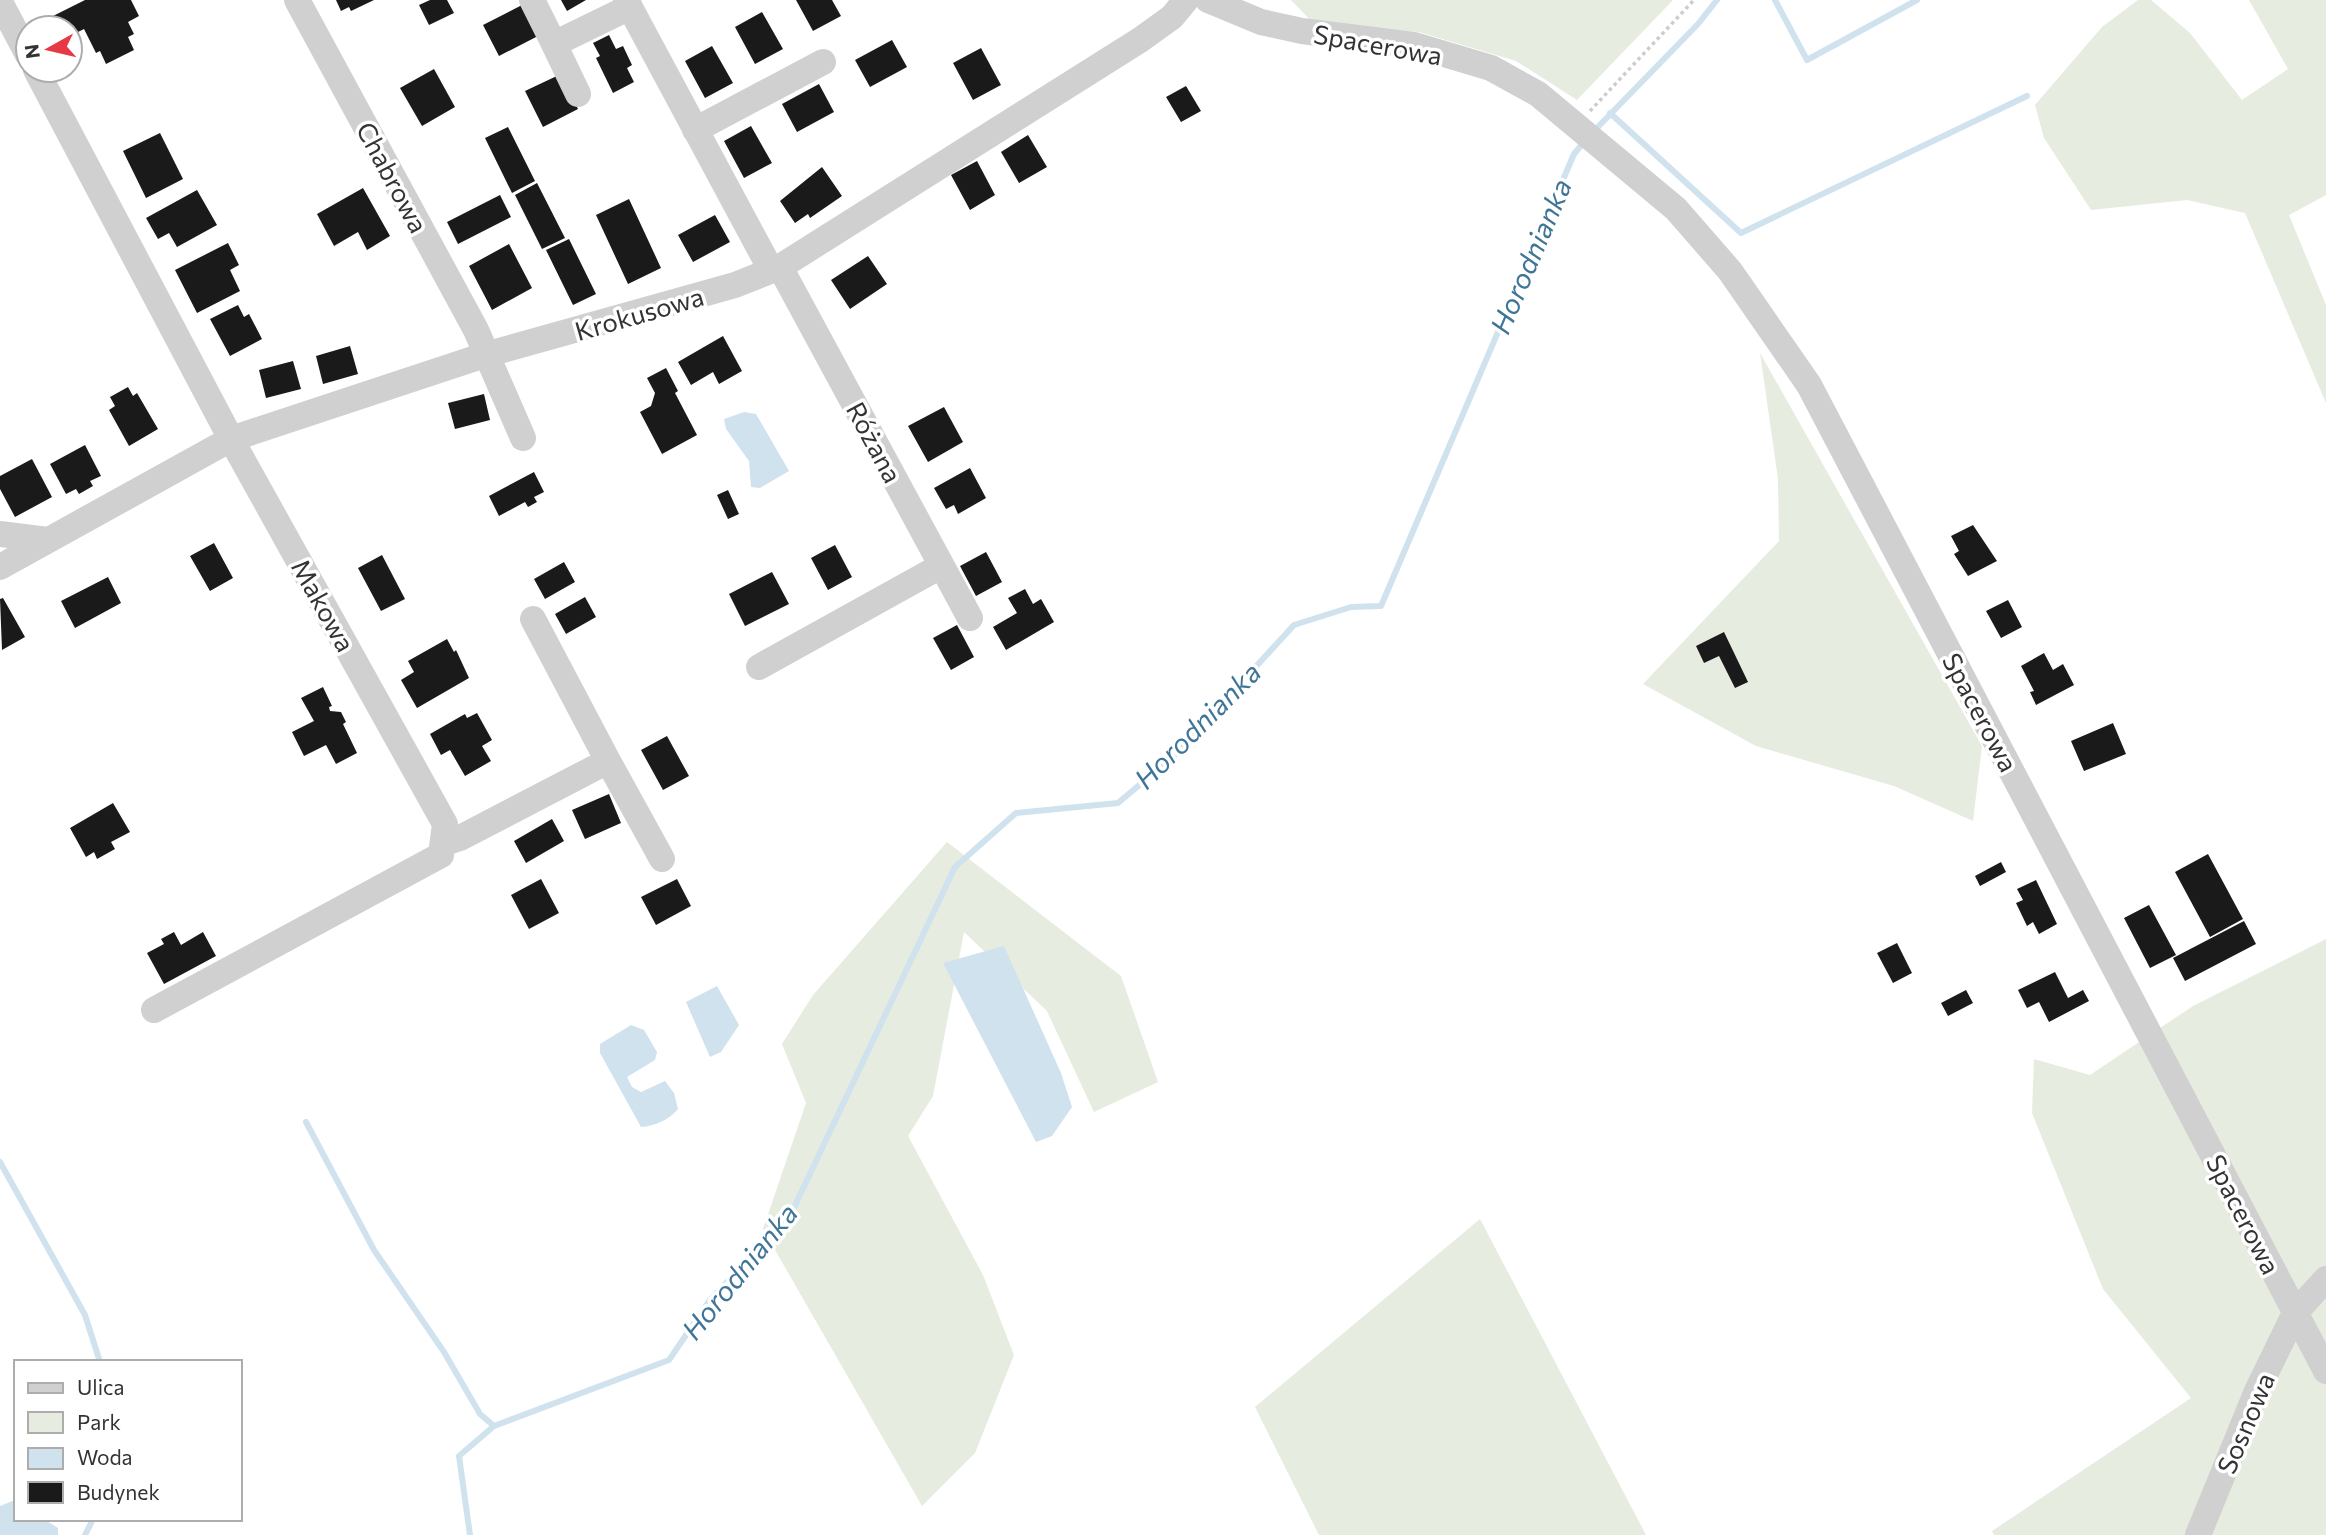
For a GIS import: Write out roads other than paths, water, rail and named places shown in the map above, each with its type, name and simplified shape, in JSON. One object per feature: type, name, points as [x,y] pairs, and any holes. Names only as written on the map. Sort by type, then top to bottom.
[{"type":"street","name":"Chabrowa","points":[[298,0],[476,330],[523,438]]},
{"type":"street","points":[[532,0],[578,94]]},
{"type":"street","name":"Krokusowa","points":[[0,567],[231,439],[485,355],[735,285],[776,269],[1140,40],[1172,18],[1186,0]]},
{"type":"street","name":"Spacerowa","points":[[1208,0],[1261,22],[1302,31],[1414,45],[1491,68],[1538,94],[1676,209],[1730,271],[1809,384],[2326,1371]]},
{"type":"street","points":[[0,2],[14,28]]},
{"type":"street","points":[[554,44],[628,3]]},
{"type":"street","name":"Różana","points":[[628,3],[695,131],[776,269],[970,618]]},
{"type":"street","points":[[695,131],[822,62]]},
{"type":"street","name":"Makowa","points":[[43,84],[231,439],[445,824],[445,843]]},
{"type":"street","points":[[0,534],[48,540]]},
{"type":"street","points":[[760,667],[941,566]]},
{"type":"street","points":[[533,619],[662,859]]},
{"type":"street","points":[[154,1010],[441,855],[445,843],[460,838],[608,761]]},
{"type":"street","name":"Sosnowa","points":[[2198,1535],[2257,1391],[2295,1313],[2326,1279]]},
{"type":"water","points":[[744,412],[756,414],[789,471],[760,488],[751,487],[749,461],[726,429],[724,419]]},
{"type":"water","points":[[1004,946],[1061,1073],[1072,1107],[1052,1136],[1036,1142],[943,963]]},
{"type":"water","points":[[717,986],[739,1025],[721,1052],[710,1057],[686,1002]]},
{"type":"water","points":[[631,1025],[644,1030],[657,1052],[655,1060],[627,1077],[632,1087],[641,1092],[665,1081],[674,1093],[678,1109],[656,1124],[641,1127],[600,1053],[600,1044]]},
{"type":"water","points":[[14,1500],[14,1521],[47,1521],[58,1528],[58,1535],[0,1535],[0,1506]]},
{"type":"waterway","name":"Horodnianka","points":[[1594,131],[1698,24],[1717,0]]},
{"type":"waterway","points":[[1775,0],[1807,60],[1917,0]]},
{"type":"waterway","points":[[1610,113],[1741,233],[2027,96]]},
{"type":"waterway","name":"Horodnianka","points":[[470,1535],[459,1456],[494,1426],[669,1360],[710,1300],[791,1214],[955,867],[1016,813],[1118,803],[1176,754],[1294,625],[1351,607],[1381,606],[1574,154],[1584,142]]},
{"type":"waterway","points":[[306,1122],[374,1250],[444,1352],[480,1414],[494,1426]]},
{"type":"waterway","points":[[0,1162],[85,1315],[99,1360]]},
{"type":"waterway","points":[[85,1535],[92,1521]]}]
